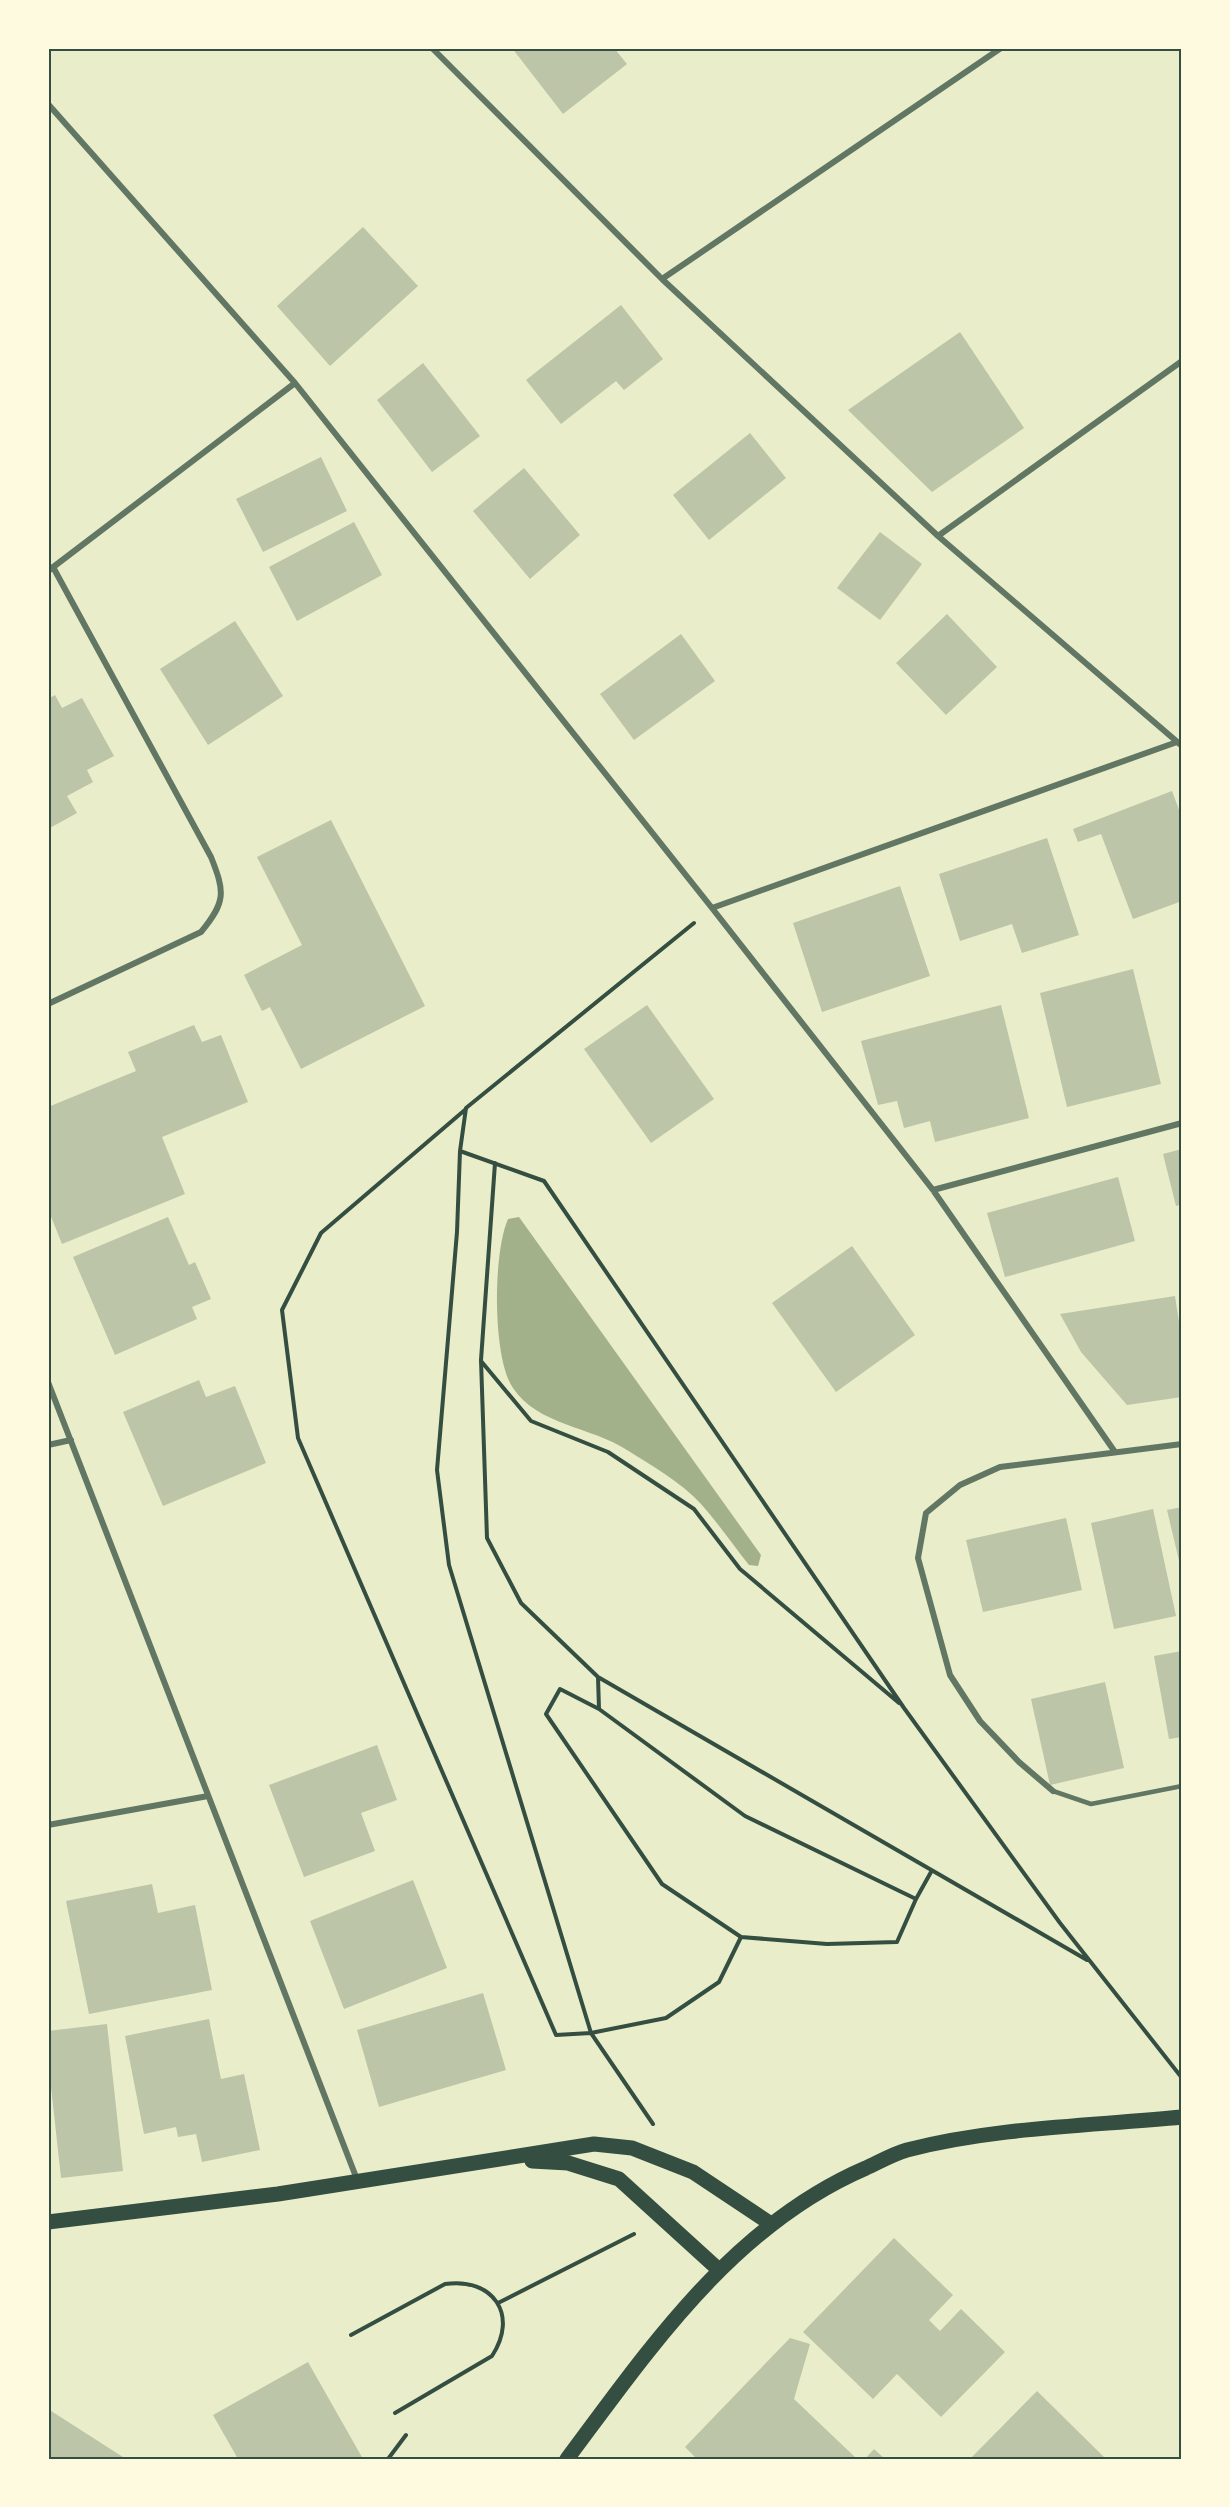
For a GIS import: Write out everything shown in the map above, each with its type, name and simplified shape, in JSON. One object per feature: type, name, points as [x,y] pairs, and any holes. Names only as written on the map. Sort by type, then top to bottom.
[{"type":"main road","points":[[567,2459],[657,2339],[719,2270],[771,2224],[811,2196],[851,2174],[905,2151],[972,2136],[1182,2117]]},
{"type":"main road","points":[[48,2222],[358,2182],[594,2144],[632,2148],[693,2172],[771,2224]]},
{"type":"main road","points":[[505,2159],[568,2163],[619,2179],[719,2270]]},
{"type":"street","points":[[432,48],[662,279],[938,536],[1180,744]]},
{"type":"street","points":[[662,279],[1001,48]]},
{"type":"street","points":[[48,104],[295,383],[712,908],[933,1190],[1116,1452]]},
{"type":"street","points":[[938,536],[1182,361]]},
{"type":"street","points":[[48,1005],[201,932],[219,911],[221,883],[210,857],[51,569],[295,383]]},
{"type":"street","points":[[712,908],[1180,744]]},
{"type":"street","points":[[933,1190],[1182,1123]]},
{"type":"street","points":[[48,1382],[358,2182]]},
{"type":"street","points":[[48,1445],[71,1440]]},
{"type":"street","points":[[1053,1791],[1018,1762],[980,1721],[950,1675],[918,1558],[926,1513],[960,1485],[1000,1467],[1182,1444]]},
{"type":"street","points":[[48,1825],[208,1796]]},
{"type":"lane","points":[[1053,1791],[1091,1804],[1182,1786]]},
{"type":"path","points":[[712,908],[466,1108],[321,1233],[282,1310],[298,1438],[556,2035],[591,2034],[666,2019],[719,1982],[741,1937]]},
{"type":"path","points":[[466,1108],[460,1151],[457,1232],[437,1470],[449,1564],[591,2034],[658,2132]]},
{"type":"path","points":[[460,1151],[544,1181],[904,1708],[1090,1962],[1182,2078]]},
{"type":"path","points":[[495,1163],[481,1360],[487,1538],[522,1603],[598,1677],[931,1872],[1090,1962]]},
{"type":"path","points":[[481,1360],[531,1421],[608,1452],[694,1509],[740,1569],[904,1708]]},
{"type":"path","points":[[598,1677],[599,1709]]},
{"type":"path","points":[[916,1899],[745,1816],[599,1709],[560,1689],[546,1714],[662,1884],[741,1937],[827,1944],[897,1942],[931,1872]]},
{"type":"path","points":[[498,2303],[634,2234]]},
{"type":"path","points":[[351,2335],[445,2284],[460,2282],[475,2284],[488,2292],[498,2303],[503,2317],[504,2331],[500,2344],[492,2356],[395,2413]]},
{"type":"path","points":[[388,2459],[406,2435]]},
{"type":"shaded area","points":[[519,1217],[761,1555],[758,1566],[749,1565],[701,1504],[675,1481],[613,1442],[550,1418],[536,1410],[513,1388],[501,1353],[497,1279],[503,1235],[508,1219]]},
{"type":"building","points":[[512,48],[614,48],[627,64],[563,114]]},
{"type":"building","points":[[363,227],[418,286],[330,366],[277,306]]},
{"type":"building","points":[[621,305],[663,359],[624,390],[616,381],[561,424],[526,380]]},
{"type":"building","points":[[960,332],[1024,428],[932,492],[848,410]]},
{"type":"building","points":[[423,363],[480,436],[432,472],[377,400]]},
{"type":"building","points":[[750,433],[786,478],[709,540],[673,495]]},
{"type":"building","points":[[321,457],[347,511],[263,552],[236,499]]},
{"type":"building","points":[[524,468],[580,535],[530,579],[473,511]]},
{"type":"building","points":[[354,522],[382,575],[297,621],[269,567]]},
{"type":"building","points":[[880,532],[922,564],[880,620],[837,588]]},
{"type":"building","points":[[947,614],[997,667],[946,715],[896,663]]},
{"type":"building","points":[[235,621],[283,696],[208,745],[160,669]]},
{"type":"building","points":[[681,634],[715,681],[634,740],[600,694]]},
{"type":"building","points":[[55,695],[62,708],[82,698],[114,756],[87,770],[93,782],[67,796],[77,813],[48,829],[48,699]]},
{"type":"building","points":[[1172,791],[1182,818],[1182,901],[1133,919],[1101,834],[1078,842],[1073,829]]},
{"type":"building","points":[[331,820],[425,1006],[301,1069],[270,1007],[262,1011],[244,975],[302,945],[257,857]]},
{"type":"building","points":[[1047,838],[1079,935],[1022,953],[1012,924],[960,941],[939,874]]},
{"type":"building","points":[[900,886],[930,976],[822,1012],[793,923]]},
{"type":"building","points":[[1133,969],[1161,1084],[1067,1107],[1040,993]]},
{"type":"building","points":[[647,1005],[714,1099],[651,1143],[584,1049]]},
{"type":"building","points":[[1001,1005],[1029,1118],[935,1142],[930,1121],[904,1128],[897,1101],[878,1105],[861,1041]]},
{"type":"building","points":[[194,1025],[202,1042],[221,1035],[248,1102],[162,1137],[185,1194],[62,1244],[48,1209],[48,1107],[136,1071],[128,1052]]},
{"type":"building","points":[[1182,1149],[1182,1204],[1176,1206],[1163,1154]]},
{"type":"building","points":[[1118,1177],[1135,1241],[1005,1277],[987,1213]]},
{"type":"building","points":[[168,1217],[189,1265],[195,1262],[211,1299],[192,1307],[197,1319],[115,1355],[73,1257]]},
{"type":"building","points":[[852,1246],[915,1335],[836,1392],[772,1303]]},
{"type":"building","points":[[1175,1296],[1182,1342],[1182,1397],[1127,1405],[1081,1352],[1060,1314]]},
{"type":"building","points":[[199,1380],[206,1397],[235,1386],[266,1463],[163,1506],[123,1412]]},
{"type":"building","points":[[1182,1507],[1182,1569],[1181,1569],[1167,1510]]},
{"type":"building","points":[[1153,1509],[1176,1616],[1114,1629],[1091,1523]]},
{"type":"building","points":[[1066,1518],[1082,1590],[983,1612],[966,1540]]},
{"type":"building","points":[[1182,1651],[1182,1737],[1169,1739],[1154,1656]]},
{"type":"building","points":[[1105,1682],[1124,1768],[1050,1785],[1031,1699]]},
{"type":"building","points":[[377,1745],[397,1800],[361,1813],[375,1851],[304,1877],[269,1785]]},
{"type":"building","points":[[413,1880],[447,1968],[344,2009],[310,1921]]},
{"type":"building","points":[[152,1884],[158,1913],[195,1905],[212,1990],[89,2014],[66,1901]]},
{"type":"building","points":[[483,1993],[506,2070],[379,2107],[357,2030]]},
{"type":"building","points":[[209,2019],[221,2079],[244,2074],[260,2150],[202,2162],[196,2134],[178,2137],[176,2127],[144,2134],[125,2036]]},
{"type":"building","points":[[107,2024],[123,2171],[61,2178],[48,2059],[48,2031]]},
{"type":"building","points":[[894,2238],[953,2295],[929,2320],[940,2331],[961,2309],[1005,2352],[941,2417],[897,2374],[873,2399],[803,2332]]},
{"type":"building","points":[[790,2338],[810,2344],[794,2399],[857,2459],[697,2459],[685,2447]]},
{"type":"building","points":[[308,2362],[363,2459],[238,2459],[213,2415]]},
{"type":"building","points":[[1037,2391],[1106,2459],[970,2459]]},
{"type":"building","points":[[48,2409],[126,2459],[48,2459]]},
{"type":"building","points":[[874,2449],[885,2459],[865,2459]]}]
